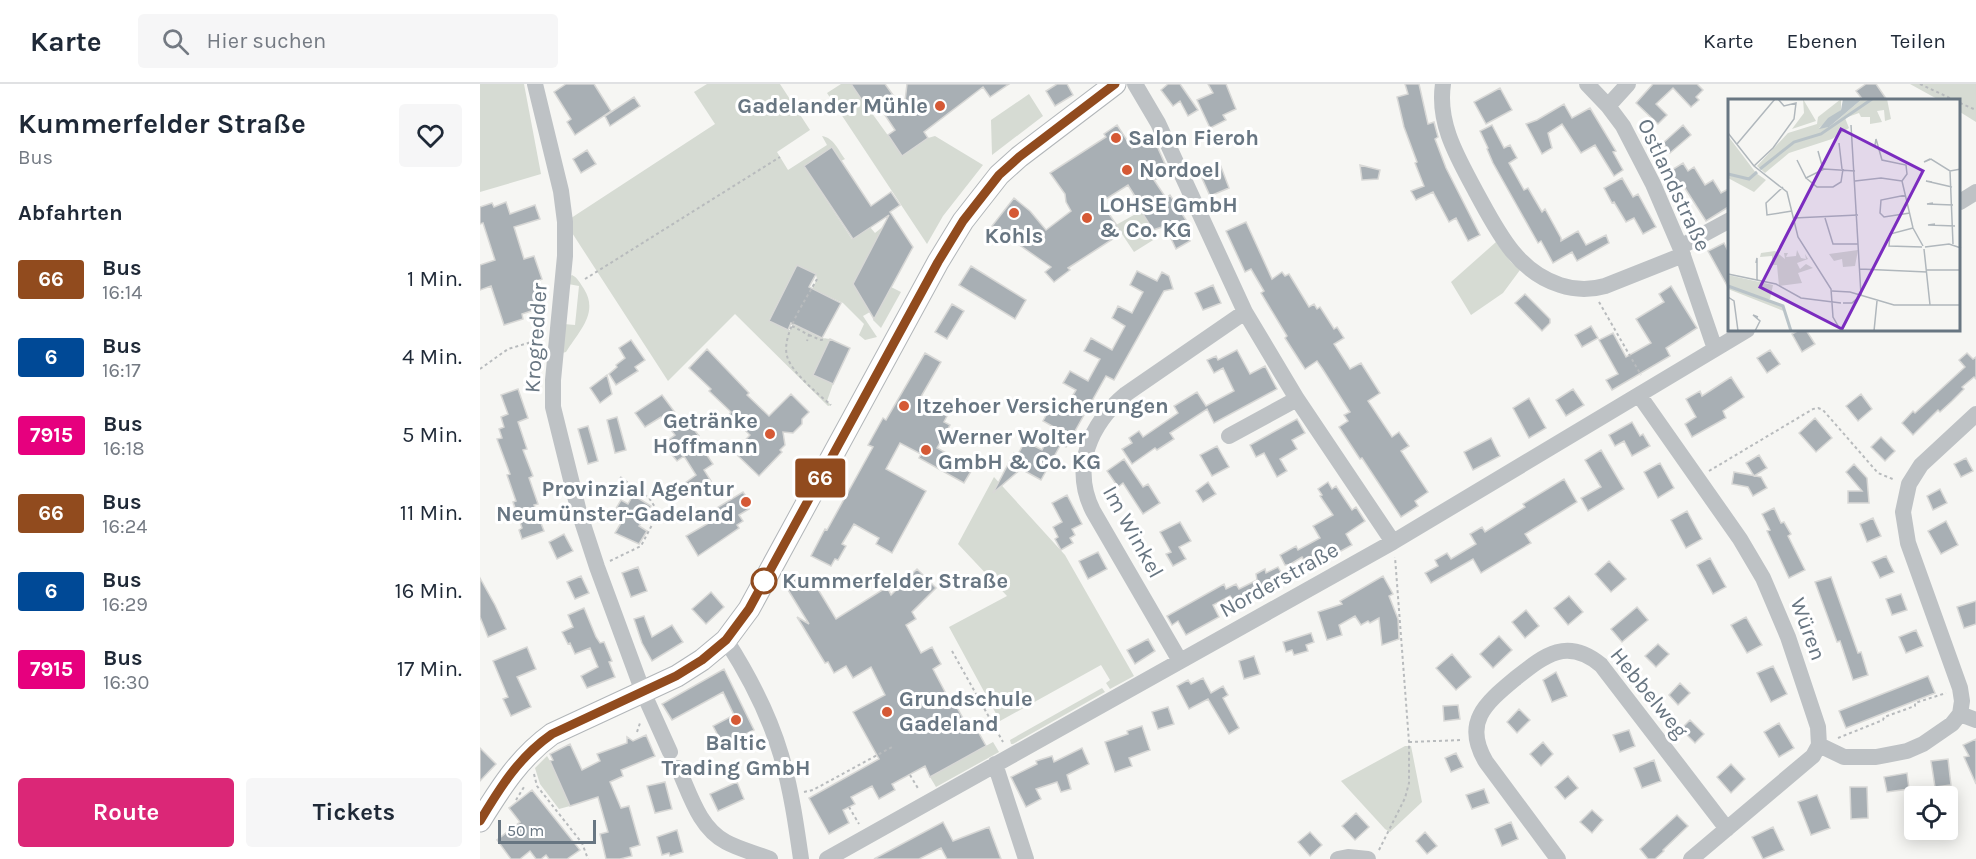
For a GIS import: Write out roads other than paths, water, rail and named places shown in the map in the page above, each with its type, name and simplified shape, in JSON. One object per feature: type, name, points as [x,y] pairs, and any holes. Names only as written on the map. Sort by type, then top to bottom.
[{"type":"main road","points":[[480,821],[502,784],[528,767],[552,734],[676,676],[702,660],[726,640],[749,609],[938,262],[963,221],[999,175],[1019,157],[1115,84]]},
{"type":"street","name":"Krogredder","points":[[535,84],[561,191],[565,222],[565,256],[556,342],[553,407],[579,512],[597,567],[643,692],[670,752]]},
{"type":"street","points":[[1136,84],[1158,123],[1245,312],[1298,399],[1393,542]]},
{"type":"street","points":[[1443,84],[1442,106],[1445,127],[1452,147],[1501,237],[1525,266],[1542,278],[1565,287],[1592,289],[1605,286],[1682,251],[1728,221]]},
{"type":"street","name":"Ostlandstraße","points":[[1587,84],[1608,106],[1633,145],[1682,251],[1715,349]]},
{"type":"street","points":[[1608,106],[1628,84]]},
{"type":"street","points":[[1961,201],[1976,192]]},
{"type":"street","name":"Im Winkel","points":[[1180,661],[1093,511],[1084,487],[1083,467],[1094,434],[1111,407],[1126,394],[1245,312]]},
{"type":"street","name":"Norderstraße","points":[[827,859],[1393,542],[1743,332]]},
{"type":"street","name":"Würen","points":[[1644,392],[1697,478],[1740,539],[1774,600],[1818,727],[1819,745]]},
{"type":"street","points":[[1229,436],[1298,399]]},
{"type":"street","points":[[1691,859],[1813,756],[1819,745],[1844,757],[1893,755],[1923,744],[1952,724],[1960,714],[1962,701],[1960,688],[1906,535],[1903,512],[1909,484],[1915,474],[1927,458],[1976,414]]},
{"type":"street","points":[[726,640],[764,708],[781,754],[794,809],[801,859]]},
{"type":"street","name":"Hebbelweg","points":[[1558,859],[1486,762],[1479,751],[1476,740],[1478,718],[1491,698],[1531,666],[1557,652],[1575,651],[1584,654],[1608,672],[1727,829]]},
{"type":"street","points":[[1960,714],[1976,720]]},
{"type":"street","points":[[995,764],[1026,859]]},
{"type":"street","points":[[678,768],[702,819],[712,833],[726,842],[770,859]]},
{"type":"street","points":[[1338,859],[1374,854]]},
{"type":"place","name":"Gadelander Mühle","points":[[940,106]]},
{"type":"place","name":"Salon Fieroh","points":[[1116,138]]},
{"type":"place","name":"Nordoel","points":[[1127,170]]},
{"type":"place","name":"Kohls","points":[[1014,213]]},
{"type":"place","name":"LOHSE GmbH & Co. KG","points":[[1087,218]]},
{"type":"place","name":"Itzehoer Versicherungen","points":[[904,406]]},
{"type":"place","name":"Getränke Hoffmann","points":[[770,434]]},
{"type":"place","name":"Werner Wolter GmbH & Co. KG","points":[[926,450]]},
{"type":"place","name":"Provinzial Agentur Neumünster-Gadeland","points":[[746,502]]},
{"type":"place","name":"Kummerfelder Straße","points":[[764,581]]},
{"type":"place","name":"Grundschule Gadeland","points":[[887,712]]},
{"type":"place","name":"Baltic Trading GmbH","points":[[736,720]]}]
